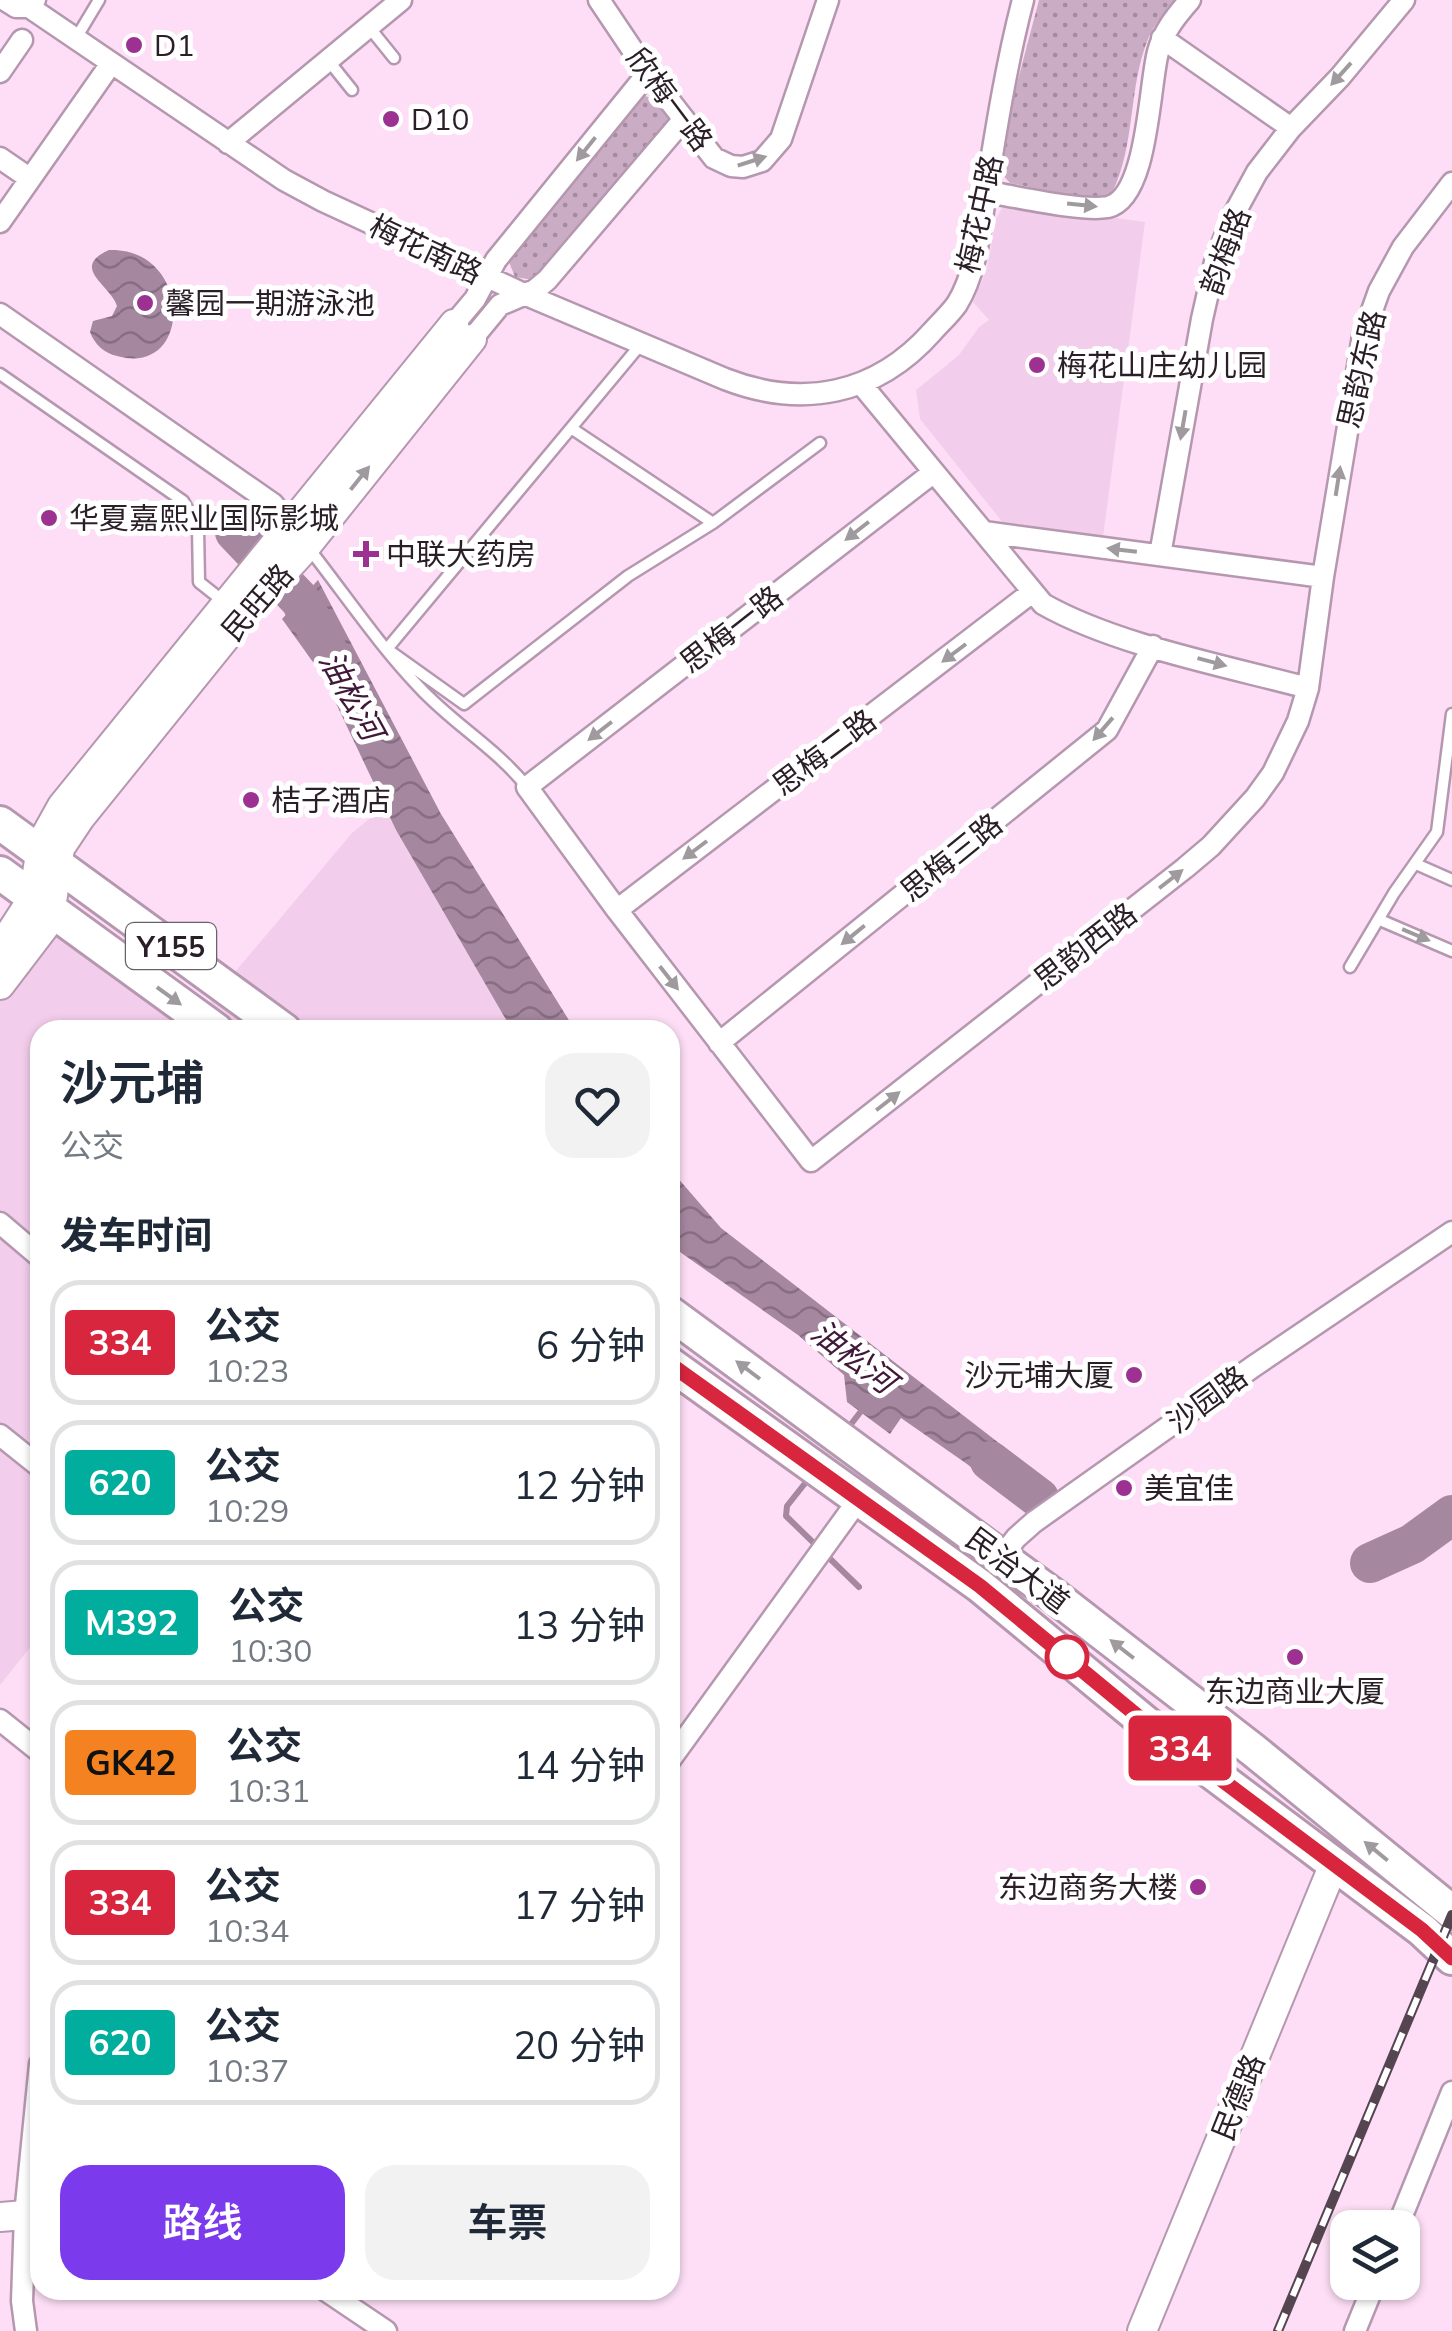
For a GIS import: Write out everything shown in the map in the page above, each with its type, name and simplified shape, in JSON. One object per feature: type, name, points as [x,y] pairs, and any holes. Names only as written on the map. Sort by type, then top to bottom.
[{"type":"main road","name":"民旺路","points":[[0,986],[44,926],[46,832],[62,806],[295,541],[463,331]]},
{"type":"main road","name":"Y155","points":[[0,823],[270,1020]]},
{"type":"main road","name":"Y155","points":[[0,873],[202,1020]]},
{"type":"main road","name":"民旺路","points":[[0,948],[42,904]]},
{"type":"main road","name":"民治大道","points":[[680,1320],[1002,1556],[1253,1750],[1452,1912]]},
{"type":"main road","name":"民治大道","points":[[680,1371],[980,1586],[1146,1723],[1452,1958]]},
{"type":"main road","name":"民德路","points":[[1142,2331],[1334,1864]]},
{"type":"street","name":"梅花南路","points":[[6,0],[16,6],[30,2],[110,65],[284,180],[486,277],[766,393],[834,392],[862,385]]},
{"type":"street","points":[[228,143],[401,0]]},
{"type":"street","name":"欣梅一路","points":[[598,0],[648,73],[720,163],[744,167],[762,161],[781,139],[828,0]]},
{"type":"street","name":"梅花中路","points":[[862,385],[919,346],[957,304],[973,262],[1011,44],[1023,0]]},
{"type":"street","points":[[986,192],[1090,207],[1109,206],[1122,200],[1138,163],[1162,38],[1190,0]]},
{"type":"street","name":"韵梅路","points":[[1160,554],[1202,319],[1215,262],[1233,216],[1257,172],[1291,128],[1404,0]]},
{"type":"street","points":[[1162,38],[1291,128]]},
{"type":"street","points":[[0,72],[22,40]]},
{"type":"street","points":[[0,222],[110,65]]},
{"type":"street","name":"民旺路","points":[[463,331],[486,277],[648,73]]},
{"type":"street","name":"民旺路","points":[[463,331],[500,304],[547,280],[684,119]]},
{"type":"street","points":[[0,158],[30,178]]},
{"type":"street","name":"思韵东路","points":[[1308,688],[1322,577],[1364,336],[1379,291],[1403,248],[1452,183]]},
{"type":"street","points":[[0,314],[273,504],[295,541]]},
{"type":"street","points":[[862,385],[1031,594],[1064,616],[1154,646],[1308,688]]},
{"type":"street","name":"思梅一路","points":[[527,787],[934,472]]},
{"type":"street","points":[[984,532],[1322,577]]},
{"type":"street","name":"思梅二路","points":[[617,910],[1031,594]]},
{"type":"street","name":"思梅三路","points":[[719,1043],[1107,730],[1154,646]]},
{"type":"street","name":"思韵西路","points":[[719,1043],[811,1161],[1211,846],[1236,821],[1272,773],[1288,746],[1308,688]]},
{"type":"street","points":[[527,787],[719,1043]]},
{"type":"street","points":[[0,1223],[30,1248]]},
{"type":"street","name":"沙园路","points":[[980,1586],[1034,1522],[1452,1232]]},
{"type":"street","points":[[0,1435],[30,1459]]},
{"type":"street","points":[[680,1746],[832,1536],[852,1494]]},
{"type":"street","points":[[0,1720],[30,1744]]},
{"type":"street","points":[[1404,2210],[1452,2092]]},
{"type":"street","points":[[26,2331],[12,2216],[30,2118]]},
{"type":"street","points":[[341,2300],[386,2331]]},
{"type":"street","points":[[1355,2331],[1368,2300]]},
{"type":"lane","points":[[75,40],[99,0]]},
{"type":"lane","points":[[369,26],[394,58]]},
{"type":"lane","points":[[328,60],[352,90]]},
{"type":"lane","points":[[388,649],[641,344]]},
{"type":"lane","points":[[0,374],[183,501],[198,528],[199,582],[241,603]]},
{"type":"lane","points":[[571,428],[713,524]]},
{"type":"lane","points":[[388,649],[464,704],[628,576],[713,524],[820,443]]},
{"type":"lane","points":[[295,541],[450,719],[506,760],[527,787]]},
{"type":"lane","points":[[1350,967],[1436,832],[1452,714]]},
{"type":"lane","points":[[1416,864],[1452,880]]},
{"type":"lane","points":[[1380,920],[1452,951]]},
{"type":"shaded area","points":[[1039,0],[1175,0],[1148,39],[1137,77],[1120,174],[1112,193],[1093,200],[1010,183],[1000,172],[1010,110]]},
{"type":"shaded area","points":[[645,96],[662,106],[670,124],[549,270],[533,280],[515,277],[509,262],[513,254]]},
{"type":"shaded area","name":"梅花山庄幼儿园","points":[[1005,203],[1145,222],[1103,537],[1004,524],[920,419],[916,390],[959,355],[979,327],[989,320],[973,302],[987,269],[996,219]]},
{"type":"shaded area","points":[[385,806],[506,1020],[195,1020],[352,833]]},
{"type":"shaded area","points":[[57,921],[176,1020],[30,1020],[30,1648],[0,1685],[0,997]]},
{"type":"water","name":"馨园一期游泳池","points":[[109,250],[137,255],[157,268],[169,288],[173,310],[170,331],[160,348],[142,358],[108,353],[97,345],[90,332],[93,321],[112,316],[117,306],[92,270],[98,257]]},
{"type":"water","points":[[318,580],[441,814],[569,1020],[506,1020],[396,830],[323,676],[282,619]]},
{"type":"water","points":[[680,1181],[721,1228],[1048,1481],[1017,1506],[967,1464],[901,1418],[890,1434],[847,1402],[844,1375],[798,1335],[680,1252]]},
{"type":"waterway","name":"油松河","points":[[235,532],[300,600],[326,646]]},
{"type":"waterway","points":[[845,1432],[865,1406]]},
{"type":"waterway","name":"油松河","points":[[990,1461],[1039,1498]]},
{"type":"waterway","points":[[810,1477],[787,1506],[786,1516],[859,1587]]},
{"type":"waterway","name":"油松河","points":[[1370,1563],[1412,1544],[1452,1515]]},
{"type":"railway","points":[[1278,2331],[1452,1915]]},
{"type":"bus line","name":"334","points":[[680,1371],[980,1586],[1146,1723],[1422,1930],[1452,1958]]},
{"type":"place","name":"D1","points":[[134,45]]},
{"type":"place","name":"D10","points":[[391,119]]},
{"type":"place","name":"馨园一期游泳池","points":[[145,303]]},
{"type":"place","name":"梅花山庄幼儿园","points":[[1037,365]]},
{"type":"place","name":"华夏嘉熙业国际影城","points":[[49,518]]},
{"type":"place","name":"中联大药房","points":[[366,554]]},
{"type":"place","name":"桔子酒店","points":[[251,800]]},
{"type":"place","name":"沙元埔大厦","points":[[1134,1375]]},
{"type":"place","name":"美宜佳","points":[[1124,1488]]},
{"type":"place","name":"东边商业大厦","points":[[1295,1657]]},
{"type":"place","name":"东边商务大楼","points":[[1198,1887]]}]
